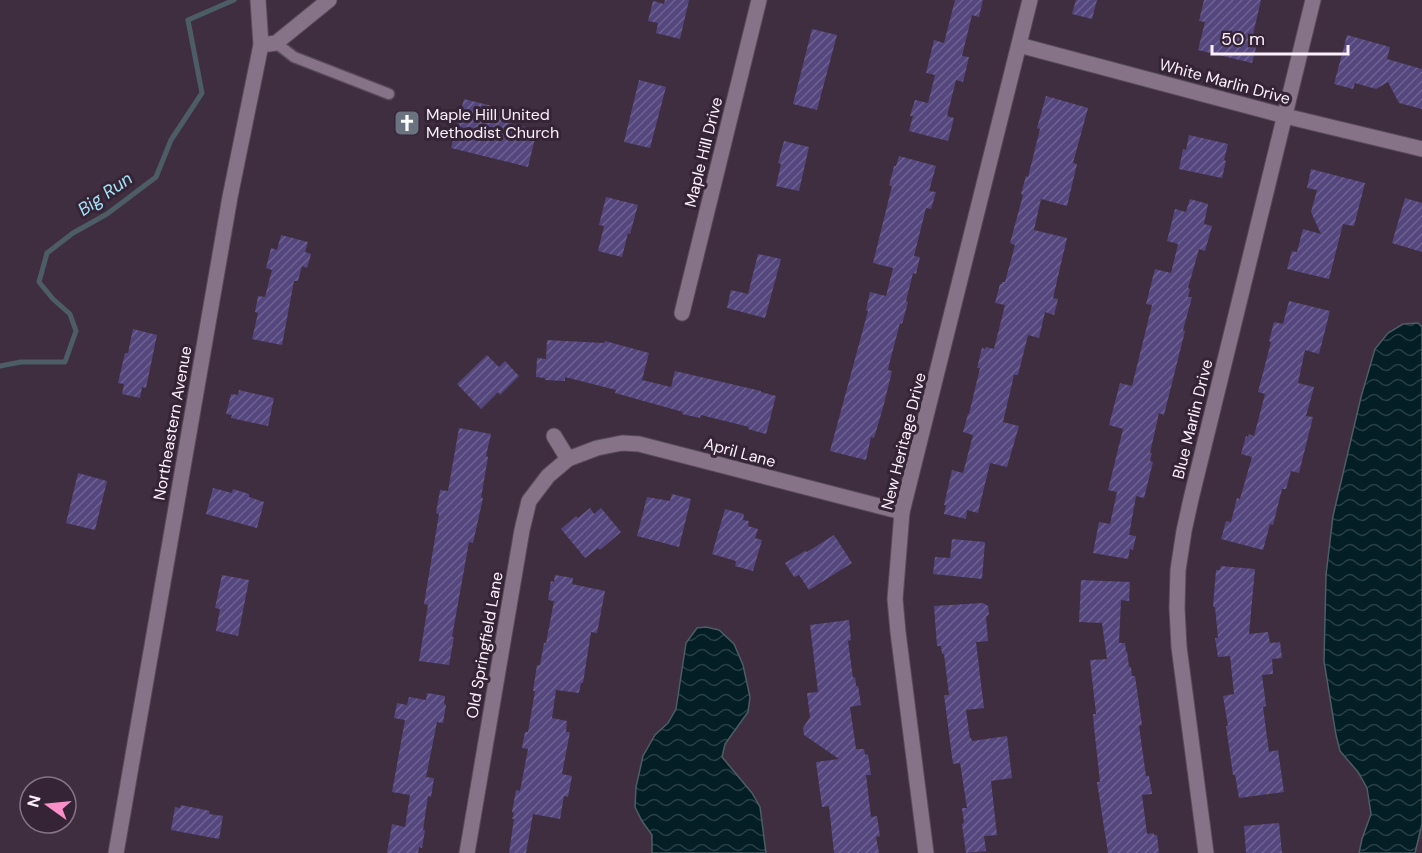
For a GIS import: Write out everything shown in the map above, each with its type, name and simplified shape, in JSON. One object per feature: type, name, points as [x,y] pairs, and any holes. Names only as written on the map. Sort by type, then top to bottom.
[{"type":"street","points":[[268,44],[329,0]]},
{"type":"street","name":"Maple Hill Drive","points":[[682,313],[759,0]]},
{"type":"street","name":"New Heritage Drive","points":[[926,853],[895,598],[902,512],[1030,0]]},
{"type":"street","name":"Blue Marlin Drive","points":[[1206,853],[1179,646],[1178,570],[1191,499],[1313,0]]},
{"type":"street","name":"Northeastern Avenue","points":[[116,853],[228,208],[268,44],[259,4]]},
{"type":"street","name":"White Marlin Drive","points":[[1019,45],[1285,116],[1422,149]]},
{"type":"street","points":[[554,436],[568,459]]},
{"type":"street","name":"April Lane","points":[[568,459],[597,448],[622,443],[639,444],[902,512]]},
{"type":"street","name":"Old Springfield Lane","points":[[467,853],[522,530],[529,501],[548,476],[568,459]]},
{"type":"lane","points":[[268,44],[294,57],[389,94]]},
{"type":"water","points":[[1418,323],[1422,327],[1422,824],[1415,853],[1359,853],[1371,814],[1367,788],[1358,772],[1340,751],[1336,735],[1324,661],[1326,575],[1333,516],[1361,397],[1375,349],[1388,333],[1403,324]]},
{"type":"water","points":[[706,627],[719,630],[734,644],[743,665],[750,697],[748,712],[725,744],[722,757],[752,793],[760,807],[766,853],[652,853],[652,835],[635,807],[636,787],[643,756],[655,735],[668,723],[676,709],[686,643],[697,628]]},
{"type":"building","points":[[665,0],[689,0],[680,39],[656,33],[658,23],[648,21],[653,1],[664,4]]},
{"type":"building","points":[[955,0],[983,0],[979,17],[972,15],[962,56],[969,57],[963,82],[956,80],[947,116],[954,118],[948,141],[909,131],[913,116],[910,116],[915,100],[928,103],[935,75],[926,73],[934,40],[944,43]]},
{"type":"building","points":[[1076,0],[1097,0],[1092,19],[1072,14]]},
{"type":"building","points":[[1204,0],[1261,0],[1251,43],[1257,44],[1252,63],[1198,50],[1205,22],[1199,21]]},
{"type":"building","points":[[812,29],[837,35],[817,110],[793,104]]},
{"type":"building","points":[[1347,35],[1390,47],[1387,59],[1422,69],[1422,109],[1399,103],[1388,82],[1376,89],[1355,83],[1353,89],[1334,84]]},
{"type":"building","points":[[639,80],[666,87],[650,148],[624,142]]},
{"type":"building","points":[[1046,96],[1088,108],[1073,163],[1077,164],[1067,206],[1041,199],[1034,230],[1067,238],[1053,298],[1058,299],[1054,315],[1045,312],[1039,338],[1028,335],[1018,375],[1014,375],[1003,422],[1019,426],[1007,467],[990,463],[978,513],[967,510],[966,519],[944,514],[946,505],[944,505],[952,470],[963,473],[973,435],[963,432],[980,368],[977,368],[982,348],[994,349],[1005,305],[995,303],[1000,284],[1005,282],[1015,245],[1010,243],[1023,195],[1021,194],[1026,176],[1028,177],[1040,129],[1037,128]]},
{"type":"building","points":[[464,99],[512,111],[509,123],[537,130],[528,167],[451,148]]},
{"type":"building","points":[[1189,135],[1228,144],[1222,178],[1179,169],[1183,149],[1186,150]]},
{"type":"building","points":[[784,141],[809,147],[799,191],[776,186],[781,164],[778,163]]},
{"type":"building","points":[[899,156],[936,166],[929,191],[936,192],[931,209],[926,208],[914,256],[920,257],[916,274],[913,273],[906,301],[908,302],[888,370],[892,371],[884,404],[874,438],[871,437],[866,460],[830,451],[868,311],[866,310],[870,292],[886,296],[893,268],[873,263],[892,186],[889,186]]},
{"type":"building","points":[[1311,169],[1365,183],[1354,226],[1343,224],[1329,279],[1287,269],[1292,251],[1297,252],[1303,229],[1321,234],[1311,212],[1317,190],[1307,188]]},
{"type":"building","points":[[606,197],[638,205],[622,257],[598,251],[604,226],[599,225]]},
{"type":"building","points":[[1405,198],[1422,203],[1422,252],[1392,243]]},
{"type":"building","points":[[1190,199],[1208,204],[1204,224],[1212,226],[1205,251],[1199,249],[1188,288],[1190,289],[1188,297],[1192,297],[1183,330],[1185,331],[1164,415],[1159,413],[1150,453],[1152,453],[1150,461],[1153,462],[1144,498],[1136,496],[1129,535],[1136,536],[1133,550],[1130,549],[1128,559],[1093,553],[1099,522],[1110,524],[1117,492],[1108,490],[1123,429],[1109,425],[1120,383],[1132,386],[1152,305],[1146,304],[1155,269],[1171,273],[1178,244],[1167,241],[1175,209],[1186,212]]},
{"type":"building","points":[[281,235],[308,242],[305,252],[311,254],[307,268],[302,266],[298,281],[294,281],[282,345],[252,339],[258,313],[255,312],[258,296],[265,297],[272,270],[266,268],[271,248],[277,250]]},
{"type":"building","points":[[758,254],[781,259],[765,318],[727,308],[731,290],[748,294]]},
{"type":"building","points":[[1289,301],[1330,311],[1319,354],[1305,350],[1298,383],[1314,387],[1306,416],[1313,417],[1299,473],[1291,471],[1286,489],[1282,489],[1273,525],[1270,524],[1263,550],[1221,539],[1226,521],[1231,522],[1237,498],[1240,499],[1252,457],[1241,454],[1246,436],[1248,437],[1249,434],[1254,436],[1265,394],[1258,392],[1274,322],[1283,324]]},
{"type":"building","points":[[133,329],[157,335],[146,388],[142,387],[140,398],[122,394],[124,384],[118,383]]},
{"type":"building","points":[[547,340],[604,343],[605,341],[649,353],[642,380],[671,387],[675,371],[776,396],[766,434],[748,429],[749,427],[701,415],[700,418],[682,414],[683,412],[615,393],[616,390],[565,377],[565,381],[536,377],[537,358],[546,359]]},
{"type":"building","points":[[487,355],[499,367],[505,361],[519,376],[500,395],[498,392],[481,409],[457,384]]},
{"type":"building","points":[[239,390],[274,398],[268,426],[231,418],[232,415],[226,414],[231,394],[238,395]]},
{"type":"building","points":[[459,428],[491,434],[486,456],[488,457],[481,498],[483,498],[473,543],[469,542],[449,665],[419,661],[428,605],[424,604],[439,514],[436,513],[440,490],[448,491]]},
{"type":"building","points":[[78,473],[107,481],[95,530],[66,523]]},
{"type":"building","points":[[213,488],[232,493],[233,489],[264,502],[257,528],[206,514]]},
{"type":"building","points":[[672,494],[691,499],[679,547],[637,536],[647,497],[670,501]]},
{"type":"building","points":[[590,508],[594,514],[601,508],[621,532],[600,550],[598,548],[585,558],[561,529]]},
{"type":"building","points":[[725,509],[744,514],[743,520],[749,521],[748,526],[758,529],[755,538],[762,540],[753,571],[735,566],[736,561],[712,554]]},
{"type":"building","points":[[834,535],[852,563],[809,590],[799,575],[794,577],[785,563]]},
{"type":"building","points":[[952,539],[985,542],[982,579],[933,574],[935,557],[950,558]]},
{"type":"building","points":[[1221,566],[1255,569],[1249,634],[1268,632],[1270,643],[1280,642],[1282,658],[1272,659],[1273,674],[1262,675],[1266,706],[1263,707],[1269,752],[1278,750],[1284,792],[1239,798],[1235,775],[1233,775],[1223,696],[1234,694],[1230,656],[1218,657],[1215,638],[1218,638],[1215,607],[1213,607],[1216,570],[1220,570]]},
{"type":"building","points":[[222,575],[249,580],[238,636],[216,631],[220,609],[215,608]]},
{"type":"building","points":[[555,575],[573,578],[572,584],[605,591],[597,633],[591,632],[583,683],[581,683],[579,693],[556,690],[552,718],[567,721],[566,732],[570,732],[562,774],[572,776],[568,797],[564,796],[560,819],[533,814],[526,853],[509,853],[516,790],[520,791],[528,749],[522,748],[525,732],[528,732],[537,665],[540,665],[544,643],[546,643],[554,601],[548,600],[551,581],[554,582]]},
{"type":"building","points":[[1081,580],[1130,582],[1129,601],[1121,600],[1119,643],[1125,643],[1129,667],[1131,667],[1132,676],[1135,676],[1146,776],[1149,776],[1152,794],[1142,795],[1147,834],[1157,835],[1159,853],[1108,853],[1097,782],[1100,782],[1090,660],[1107,659],[1102,623],[1079,622]]},
{"type":"building","points":[[983,603],[988,606],[989,614],[986,617],[988,641],[976,642],[984,708],[966,710],[970,738],[972,741],[1007,736],[1012,778],[991,781],[997,835],[984,836],[986,851],[966,853],[962,808],[967,808],[960,763],[953,764],[944,695],[949,695],[944,654],[942,654],[941,646],[937,646],[934,606]]},
{"type":"building","points":[[849,620],[851,640],[848,641],[853,678],[855,677],[856,686],[858,686],[861,705],[850,707],[856,749],[864,749],[865,755],[868,754],[871,775],[866,775],[871,817],[877,816],[880,836],[876,837],[879,853],[834,853],[829,806],[822,807],[816,762],[839,759],[804,735],[803,728],[810,717],[807,693],[818,692],[810,625]]},
{"type":"building","points":[[427,693],[445,696],[444,704],[446,705],[443,723],[437,722],[426,777],[434,778],[431,797],[428,796],[422,848],[419,847],[418,853],[387,853],[392,824],[405,827],[410,795],[392,792],[405,720],[394,718],[397,703],[407,705],[409,697],[426,700]]},
{"type":"building","points":[[181,805],[223,816],[219,839],[171,830],[175,807],[180,808]]},
{"type":"building","points":[[1279,823],[1282,853],[1246,853],[1244,826]]},
{"type":"waterway","name":"Big Run","points":[[0,366],[21,362],[65,362],[76,331],[70,314],[39,282],[47,253],[73,233],[107,214],[156,177],[171,140],[202,93],[188,20],[234,0]]},
{"type":"place","name":"Maple Hill United Methodist Church","points":[[407,123]]}]
